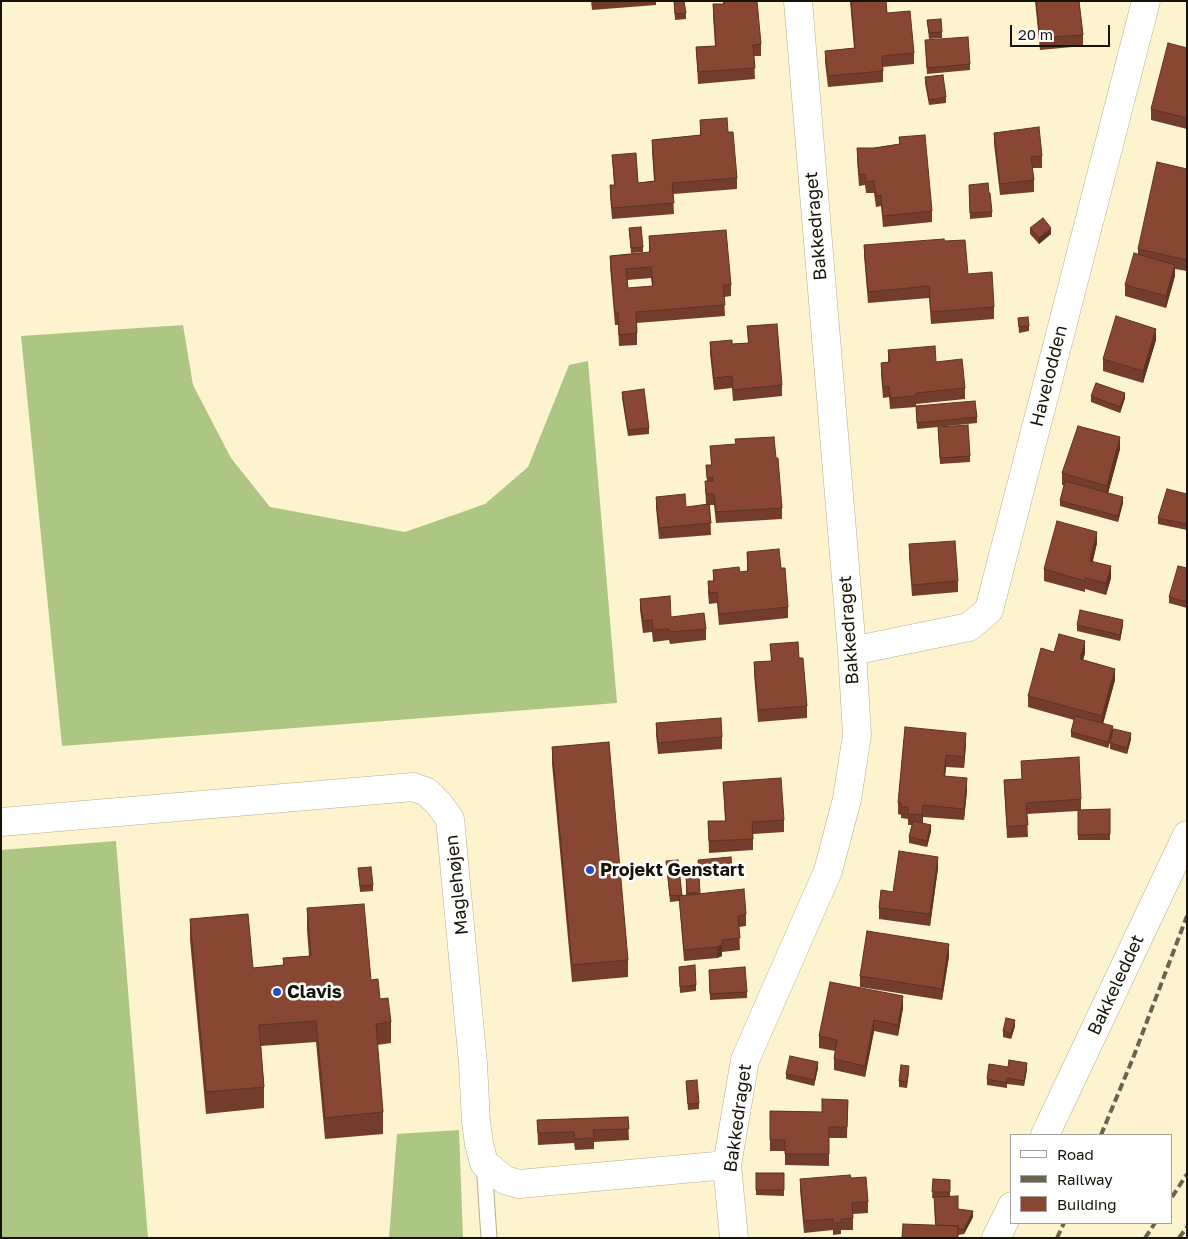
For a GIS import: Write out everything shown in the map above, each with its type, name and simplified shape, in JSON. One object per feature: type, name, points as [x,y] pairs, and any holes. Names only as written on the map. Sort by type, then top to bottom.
[{"type":"street","name":"Bakkedraget","points":[[734,1238],[727,1165],[745,1060],[828,871],[847,799],[857,735],[852,651],[798,1]]},
{"type":"street","name":"Havelodden","points":[[852,651],[968,627],[989,610],[1146,1]]},
{"type":"street","name":"Maglehøjen","points":[[1,822],[412,787],[428,792],[450,820],[472,1054],[476,1122],[484,1163]]},
{"type":"street","name":"Bakkeleddet","points":[[1045,1134],[1187,835]]},
{"type":"street","points":[[484,1163],[505,1180],[518,1184],[727,1165]]},
{"type":"street","points":[[996,1238],[1010,1210]]},
{"type":"lane","points":[[484,1163],[489,1238]]},
{"type":"green space","points":[[183,325],[193,385],[231,458],[270,507],[405,532],[485,504],[528,467],[569,365],[588,361],[617,703],[62,746],[21,336]]},
{"type":"green space","points":[[116,841],[148,1238],[1,1238],[1,850]]},
{"type":"green space","points":[[459,1130],[463,1238],[389,1238],[397,1134]]},
{"type":"building","points":[[674,1],[684,1],[686,13],[675,14]]},
{"type":"building","points":[[724,1],[757,1],[761,44],[753,45],[755,68],[698,72],[696,47],[716,46],[713,4],[724,4]]},
{"type":"building","points":[[851,1],[886,1],[887,13],[910,11],[914,53],[882,56],[883,71],[828,76],[825,51],[855,48]]},
{"type":"building","points":[[1036,1],[1079,1],[1083,35],[1040,38]]},
{"type":"building","points":[[941,19],[942,32],[929,33],[927,20]]},
{"type":"building","points":[[968,37],[970,64],[927,68],[925,40]]},
{"type":"building","points":[[1168,43],[1187,48],[1187,118],[1151,109]]},
{"type":"building","points":[[943,75],[946,97],[929,100],[925,77]]},
{"type":"building","points":[[727,118],[728,132],[733,132],[737,178],[672,183],[674,203],[612,208],[610,185],[615,185],[612,155],[636,153],[638,183],[655,181],[652,140],[701,135],[700,120]]},
{"type":"building","points":[[1039,127],[1042,156],[1031,157],[1034,180],[1000,184],[994,133]]},
{"type":"building","points":[[925,135],[932,211],[883,216],[881,195],[876,196],[874,181],[866,182],[865,174],[859,175],[857,148],[874,148],[900,144],[899,137]]},
{"type":"building","points":[[1157,162],[1187,169],[1187,260],[1138,249]]},
{"type":"building","points":[[988,183],[992,212],[970,213],[969,185]]},
{"type":"building","points":[[1043,218],[1051,228],[1039,238],[1030,228]]},
{"type":"building","points":[[641,227],[643,247],[631,248],[629,228]]},
{"type":"building","points":[[726,230],[731,285],[723,285],[725,305],[636,312],[637,333],[619,335],[618,313],[615,314],[610,256],[650,252],[649,236]],"holes":[[[651,267],[653,286],[628,288],[626,269]]]},
{"type":"building","points":[[944,239],[945,241],[965,240],[968,274],[992,272],[994,307],[931,312],[929,286],[868,292],[864,245]]},
{"type":"building","points":[[1134,253],[1175,265],[1166,296],[1125,285]]},
{"type":"building","points":[[1116,316],[1156,329],[1143,371],[1103,359]]},
{"type":"building","points":[[1028,317],[1029,326],[1019,327],[1018,318]]},
{"type":"building","points":[[777,324],[782,385],[733,390],[732,376],[714,378],[710,342],[732,340],[732,344],[749,343],[747,326]]},
{"type":"building","points":[[935,346],[936,362],[962,359],[965,388],[916,393],[916,396],[890,398],[889,386],[883,387],[881,363],[890,362],[888,350]]},
{"type":"building","points":[[1096,383],[1125,393],[1120,407],[1091,396]]},
{"type":"building","points":[[644,389],[649,428],[628,430],[622,392]]},
{"type":"building","points":[[975,401],[977,417],[917,423],[916,406]]},
{"type":"building","points":[[968,425],[970,456],[940,458],[938,427]]},
{"type":"building","points":[[1078,426],[1120,437],[1107,486],[1062,473]]},
{"type":"building","points":[[774,437],[776,458],[778,458],[782,508],[716,512],[714,494],[706,494],[705,481],[713,481],[713,477],[707,478],[706,465],[712,465],[710,446],[736,444],[735,439]]},
{"type":"building","points":[[1065,481],[1123,497],[1118,516],[1060,501]]},
{"type":"building","points":[[1167,489],[1187,494],[1187,524],[1158,518]]},
{"type":"building","points":[[685,494],[686,507],[709,504],[711,523],[659,528],[656,497]]},
{"type":"building","points":[[1057,521],[1097,532],[1090,561],[1111,566],[1106,583],[1085,578],[1085,581],[1044,569]]},
{"type":"building","points":[[955,541],[958,581],[912,585],[909,544]]},
{"type":"building","points":[[779,549],[781,568],[785,568],[788,607],[719,614],[717,592],[709,593],[708,581],[714,581],[713,570],[739,567],[740,572],[748,571],[747,552]]},
{"type":"building","points":[[1178,566],[1187,568],[1187,602],[1169,597]]},
{"type":"building","points":[[670,596],[671,617],[704,613],[706,629],[670,632],[669,629],[653,630],[652,620],[643,621],[640,599]]},
{"type":"building","points":[[1080,610],[1123,620],[1120,635],[1077,625]]},
{"type":"building","points":[[1059,634],[1085,641],[1080,659],[1115,669],[1102,716],[1028,696],[1041,648],[1054,652]]},
{"type":"building","points":[[798,642],[799,658],[803,658],[807,706],[758,710],[754,662],[772,661],[770,644]]},
{"type":"building","points":[[1075,716],[1113,726],[1108,742],[1071,732]]},
{"type":"building","points":[[721,718],[722,737],[658,743],[656,723]]},
{"type":"building","points":[[905,727],[966,733],[964,757],[946,755],[944,776],[967,778],[964,809],[923,805],[922,815],[908,814],[908,807],[901,807],[901,803],[898,803]]},
{"type":"building","points":[[1114,729],[1131,733],[1127,748],[1110,743]]},
{"type":"building","name":"Projekt Genstart","points":[[609,742],[628,960],[572,965],[552,747]]},
{"type":"building","points":[[1079,757],[1081,799],[1026,803],[1028,825],[1007,827],[1004,780],[1022,779],[1021,761]]},
{"type":"building","points":[[781,778],[784,820],[752,822],[753,839],[709,841],[708,821],[726,821],[723,782]]},
{"type":"building","points":[[1110,809],[1110,834],[1078,835],[1078,810]]},
{"type":"building","points":[[913,821],[931,825],[927,841],[909,837]]},
{"type":"building","points":[[899,851],[938,857],[930,914],[879,908],[881,890],[893,892]]},
{"type":"building","points":[[731,857],[732,867],[699,870],[698,860]]},
{"type":"building","points":[[678,860],[682,895],[670,896],[666,861]]},
{"type":"building","points":[[371,867],[373,885],[360,886],[358,868]]},
{"type":"building","points":[[699,875],[700,893],[687,893],[686,876]]},
{"type":"building","points":[[744,889],[746,914],[738,916],[740,938],[722,940],[722,945],[717,947],[684,950],[679,896]]},
{"type":"building","points":[[364,904],[371,980],[378,979],[380,999],[388,998],[391,1022],[376,1024],[383,1112],[325,1118],[316,1021],[259,1025],[264,1087],[206,1092],[190,919],[248,914],[253,968],[284,965],[283,958],[311,956],[307,908]]},
{"type":"building","points":[[867,931],[949,944],[942,989],[860,976]]},
{"type":"building","points":[[695,965],[696,985],[680,987],[679,967]]},
{"type":"building","points":[[745,967],[747,992],[710,994],[709,970]]},
{"type":"building","points":[[830,982],[903,996],[898,1025],[874,1020],[865,1066],[834,1059],[837,1040],[819,1036]]},
{"type":"building","points":[[1006,1018],[1015,1020],[1011,1034],[1003,1031]]},
{"type":"building","points":[[790,1056],[818,1062],[814,1080],[786,1074]]},
{"type":"building","points":[[1009,1060],[1027,1063],[1024,1081],[1007,1078],[1007,1083],[987,1079],[989,1064],[1008,1067]]},
{"type":"building","points":[[901,1065],[909,1066],[907,1082],[899,1081]]},
{"type":"building","points":[[697,1080],[699,1103],[688,1104],[686,1081]]},
{"type":"building","points":[[822,1099],[848,1100],[847,1127],[829,1127],[829,1154],[785,1154],[785,1140],[770,1140],[770,1111],[822,1112]]},
{"type":"building","points":[[628,1117],[629,1129],[593,1130],[594,1138],[575,1139],[574,1132],[538,1133],[537,1120]]},
{"type":"building","points":[[756,1173],[784,1173],[784,1190],[756,1190]]},
{"type":"building","points":[[850,1175],[851,1178],[866,1177],[868,1202],[852,1203],[853,1218],[841,1219],[841,1223],[833,1223],[833,1219],[804,1221],[800,1179]]},
{"type":"building","points":[[933,1179],[950,1180],[950,1192],[932,1192]]},
{"type":"building","points":[[958,1196],[958,1209],[973,1211],[964,1229],[958,1229],[958,1226],[936,1225],[934,1197]]},
{"type":"building","points":[[903,1224],[958,1226],[958,1238],[902,1238]]},
{"type":"railway","points":[[1101,1134],[1133,1058],[1187,916]]},
{"type":"railway","points":[[1173,1195],[1187,1174]]},
{"type":"railway","points":[[1057,1238],[1064,1224]]},
{"type":"railway","points":[[1145,1238],[1154,1224]]},
{"type":"railway","points":[[1179,1238],[1187,1227]]},
{"type":"place","name":"Projekt Genstart","points":[[590,870]]},
{"type":"place","name":"Clavis","points":[[277,992]]}]
